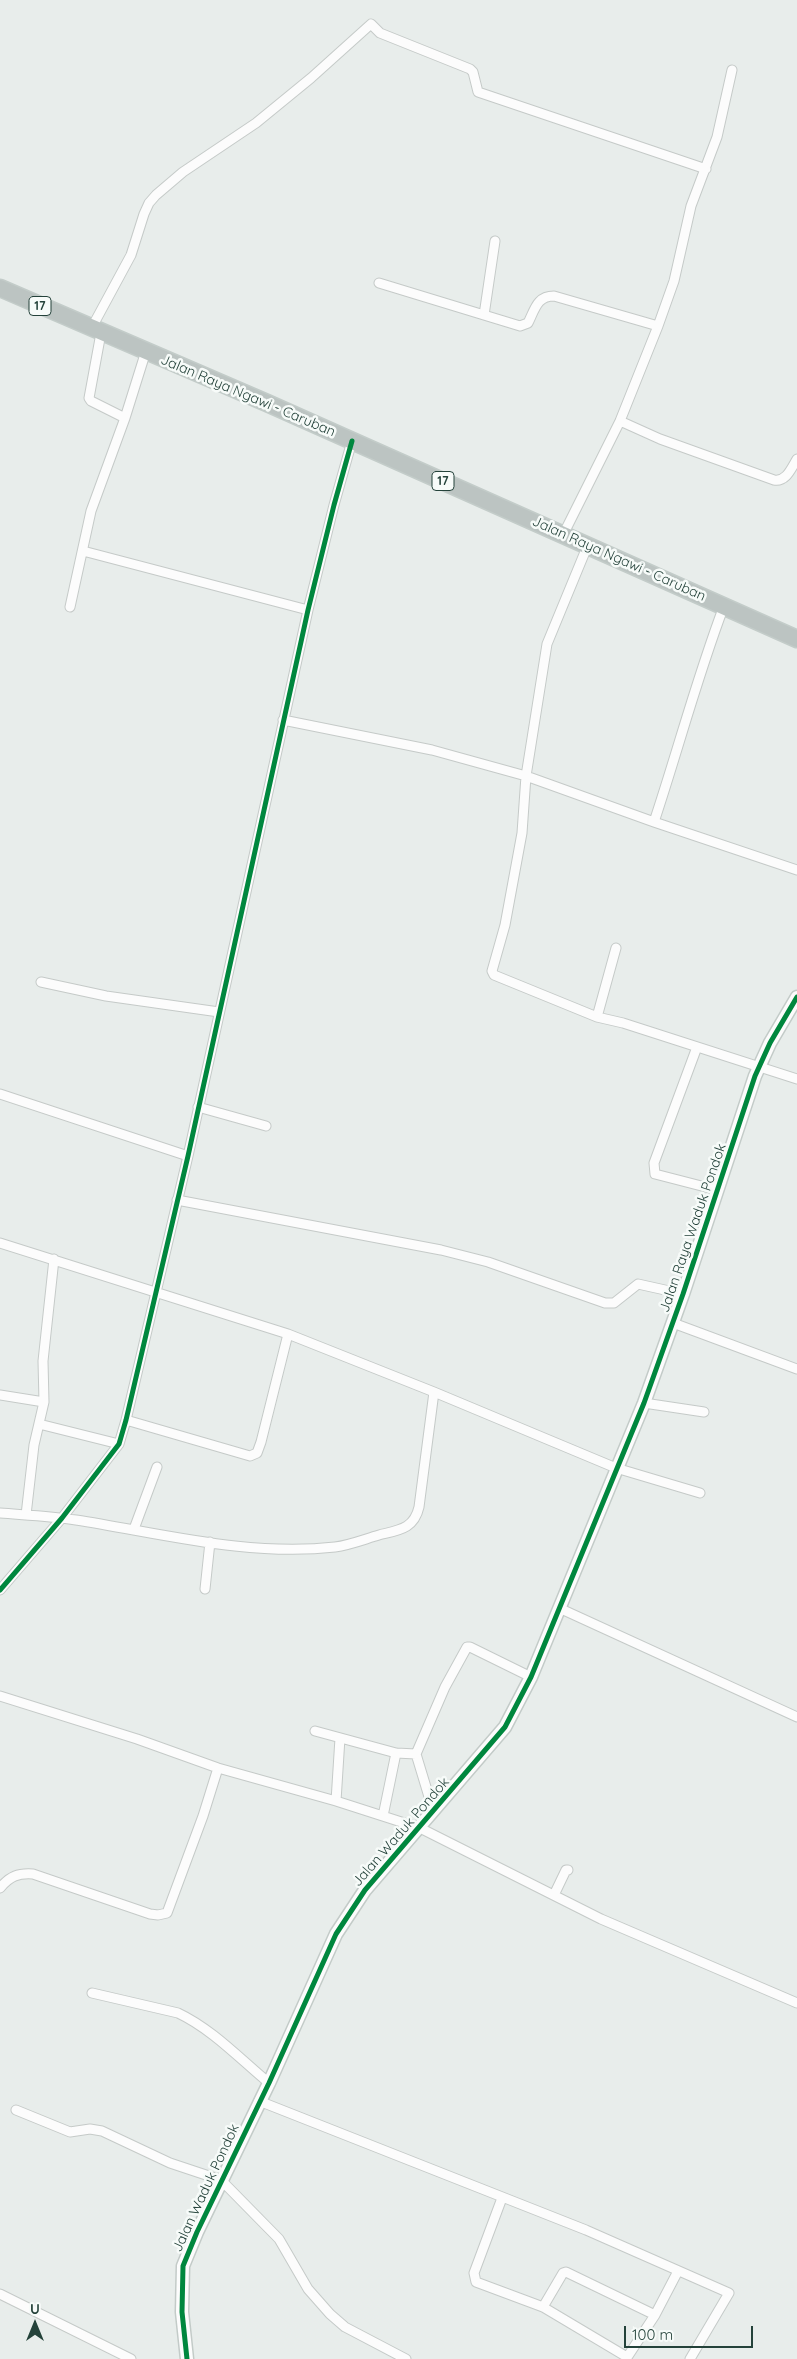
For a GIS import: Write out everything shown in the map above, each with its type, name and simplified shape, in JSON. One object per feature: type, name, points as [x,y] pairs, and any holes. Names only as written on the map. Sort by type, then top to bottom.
[{"type":"highway","name":"Jalan Raya Ngawi - Caruban","points":[[0,288],[352,441],[797,639]]},
{"type":"street","points":[[125,418],[91,401],[89,398],[90,328],[131,255],[149,202],[184,172],[256,123],[311,78],[371,24],[380,33],[470,69],[473,72],[478,92],[706,169]]},
{"type":"street","points":[[564,535],[620,421],[658,326],[674,281],[691,206],[717,137],[732,70]]},
{"type":"street","points":[[484,315],[495,242]]},
{"type":"street","points":[[379,283],[525,326],[539,300],[545,296],[554,296],[658,326]]},
{"type":"street","points":[[70,607],[92,511],[125,418],[146,351]]},
{"type":"street","points":[[620,421],[660,439],[774,480],[780,481],[786,477],[797,460]]},
{"type":"street","points":[[0,1590],[62,1518],[118,1444],[126,1420],[188,1156],[308,610],[352,441]]},
{"type":"street","points":[[587,547],[547,644],[526,776],[522,833],[505,925],[492,971],[500,980],[597,1017],[623,1023],[797,1079]]},
{"type":"street","points":[[82,551],[308,610]]},
{"type":"street","points":[[654,822],[683,734],[705,657],[724,606]]},
{"type":"street","points":[[283,720],[432,750],[526,776],[654,822],[797,870]]},
{"type":"street","points":[[597,1017],[616,948]]},
{"type":"street","points":[[41,982],[106,996],[220,1012]]},
{"type":"street","name":"Jalan Raya Waduk Pondok","points":[[616,1468],[644,1403],[683,1294],[759,1067],[797,997]]},
{"type":"street","points":[[697,1047],[654,1163],[655,1174],[717,1190]]},
{"type":"street","points":[[0,1094],[188,1156]]},
{"type":"street","points":[[198,1107],[266,1126]]},
{"type":"street","points":[[177,1200],[441,1250],[488,1262],[605,1302],[614,1303],[638,1284],[683,1294]]},
{"type":"street","points":[[0,1243],[288,1334],[434,1392],[616,1468],[700,1493]]},
{"type":"street","points":[[26,1515],[34,1445],[44,1402],[43,1361],[54,1259]]},
{"type":"street","points":[[672,1323],[797,1369]]},
{"type":"street","points":[[126,1420],[250,1456],[257,1452],[261,1442],[288,1334]]},
{"type":"street","points":[[0,1513],[62,1518],[210,1542],[255,1547],[328,1547],[407,1526],[416,1520],[419,1507],[434,1392]]},
{"type":"street","points":[[0,1395],[44,1402]]},
{"type":"street","points":[[644,1403],[704,1412]]},
{"type":"street","points":[[39,1424],[118,1444]]},
{"type":"street","points":[[134,1529],[157,1467]]},
{"type":"street","name":"Jalan Waduk Pondok","points":[[187,2359],[182,2312],[183,2266],[345,1917],[365,1890],[505,1727],[531,1677],[616,1468]]},
{"type":"street","points":[[205,1590],[210,1542]]},
{"type":"street","points":[[559,1608],[797,1717]]},
{"type":"street","points":[[433,1810],[416,1754],[445,1687],[467,1647],[531,1677]]},
{"type":"street","points":[[0,1696],[137,1739],[218,1768],[336,1800],[420,1828],[601,1920],[797,2003]]},
{"type":"street","points":[[315,1731],[396,1753],[416,1754]]},
{"type":"street","points":[[336,1800],[340,1738]]},
{"type":"street","points":[[383,1816],[396,1753]]},
{"type":"street","points":[[0,1888],[7,1879],[18,1873],[33,1874],[150,1914],[158,1916],[167,1912],[218,1768]]},
{"type":"street","points":[[554,1895],[566,1870],[568,1870]]},
{"type":"street","points":[[92,1993],[178,2013],[189,2018],[212,2034],[269,2083]]},
{"type":"street","points":[[259,2101],[586,2230],[729,2293],[690,2359]]},
{"type":"street","points":[[16,2110],[70,2132],[90,2129],[102,2130],[170,2163],[222,2180],[279,2239],[308,2289],[330,2314],[345,2327],[406,2359]]},
{"type":"street","points":[[502,2198],[473,2278],[476,2282],[544,2307],[626,2358],[656,2314],[678,2272]]},
{"type":"street","points":[[544,2307],[563,2273],[566,2272],[656,2314]]},
{"type":"street","points":[[0,2294],[131,2359]]},
{"type":"cycle path","points":[[0,1590],[62,1518],[119,1444],[188,1156],[308,610],[352,441]]},
{"type":"cycle path","points":[[187,2359],[182,2312],[183,2266],[197,2232],[269,2083],[336,1934],[365,1890],[505,1727],[531,1677],[644,1403],[683,1294],[755,1076],[770,1043],[797,997]]}]
